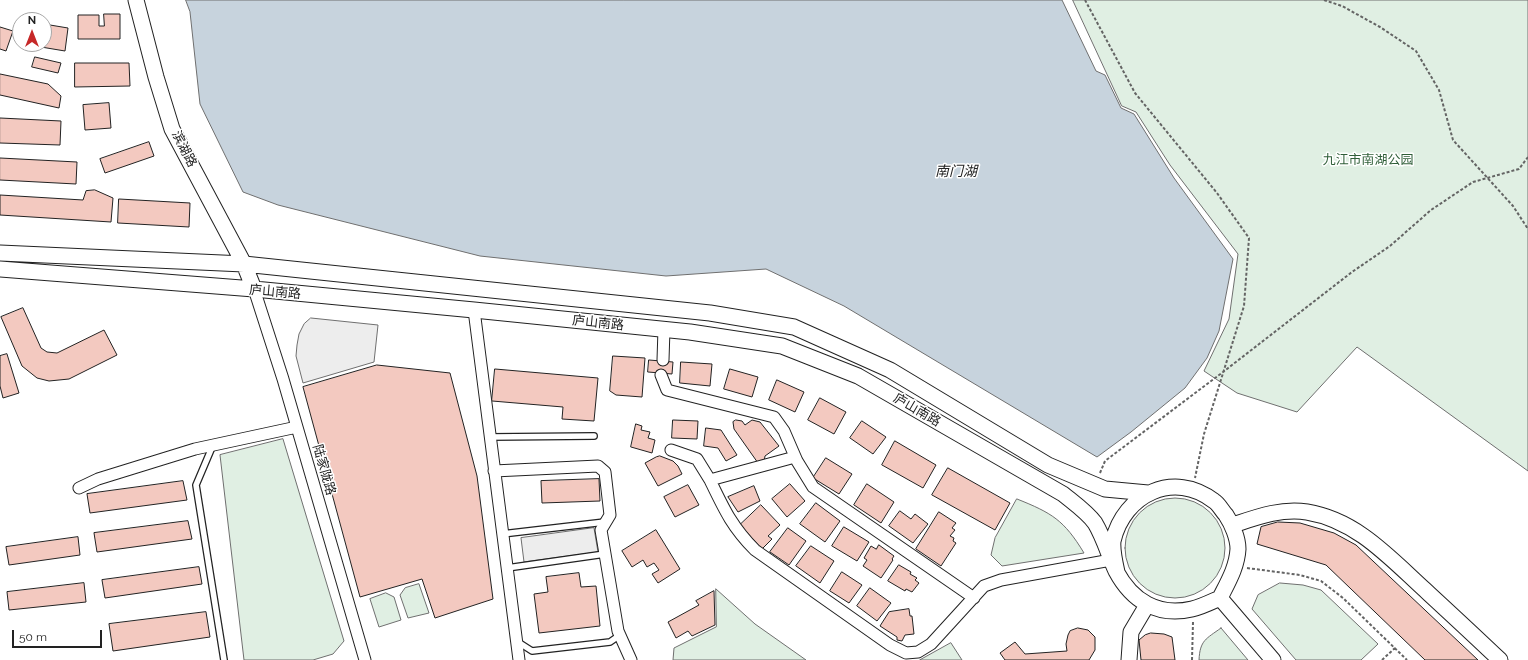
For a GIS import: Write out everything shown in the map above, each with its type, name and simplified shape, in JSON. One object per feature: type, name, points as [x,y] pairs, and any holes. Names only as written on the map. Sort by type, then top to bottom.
[{"type":"main road","name":"滨湖路","points":[[136,0],[156,77],[172,129],[244,264],[254,289]]},
{"type":"main road","name":"庐山南路","points":[[0,253],[244,264],[710,313],[794,328],[890,370],[1048,465],[1105,489],[1148,493]]},
{"type":"main road","name":"庐山南路","points":[[0,269],[254,289],[474,310],[664,330],[782,346],[858,376],[1063,494],[1095,523],[1114,566]]},
{"type":"main road","points":[[1162,488],[1193,489],[1215,502],[1232,524],[1238,549],[1233,574],[1220,598],[1194,609],[1181,612],[1159,610],[1136,598],[1128,590],[1114,566],[1113,543],[1121,519],[1129,507],[1148,493],[1162,488]]},
{"type":"main road","points":[[1232,524],[1266,514],[1286,511],[1306,512],[1344,524],[1372,541],[1500,660]]},
{"type":"main road","points":[[1220,598],[1273,660]]},
{"type":"main road","points":[[1129,660],[1131,632],[1147,605]]},
{"type":"street","name":"陆家陇路","points":[[254,289],[297,427],[366,660]]},
{"type":"street","points":[[474,310],[519,660]]},
{"type":"street","points":[[663,360],[664,330]]},
{"type":"street","points":[[661,375],[667,390],[774,417],[784,432],[795,457],[813,487],[974,598]]},
{"type":"street","points":[[79,488],[98,478],[195,449],[297,427]]},
{"type":"street","points":[[671,450],[697,460],[710,480],[732,524],[741,536],[755,550],[890,645],[906,653],[918,652],[931,644],[984,586],[1001,580],[1114,566]]},
{"type":"street","points":[[710,480],[795,457]]},
{"type":"street","points":[[494,471],[598,466],[605,472],[610,515],[601,530],[620,635],[631,660]]},
{"type":"lane","points":[[490,437],[594,436]]},
{"type":"lane","points":[[213,445],[196,485],[224,660]]},
{"type":"lane","points":[[502,534],[606,522]]},
{"type":"lane","points":[[507,568],[605,554]]},
{"type":"lane","points":[[517,642],[532,651],[610,642],[620,635]]},
{"type":"path","points":[[1085,0],[1135,93],[1217,193],[1249,238],[1244,306],[1204,434],[1193,489]]},
{"type":"path","points":[[1324,0],[1349,9],[1380,27],[1416,51],[1439,90],[1453,140],[1513,206],[1528,229]]},
{"type":"path","points":[[1094,484],[1105,461],[1224,372],[1352,272],[1390,246],[1431,210],[1473,182],[1519,168],[1528,157]]},
{"type":"path","points":[[1234,566],[1300,575],[1321,581],[1342,598],[1407,660]]},
{"type":"path","points":[[1192,660],[1194,609]]},
{"type":"path","points":[[1382,660],[1395,648]]},
{"type":"green space","name":"九江市南湖公园","points":[[1073,0],[1528,0],[1528,471],[1357,347],[1297,412],[1237,393],[1204,371],[1229,319],[1238,254],[1170,165],[1136,112],[1122,106]]},
{"type":"green space","points":[[283,439],[344,641],[333,654],[313,660],[244,660],[220,455]]},
{"type":"green space","points":[[1175,498],[1194,501],[1211,512],[1222,529],[1225,548],[1222,567],[1211,584],[1194,595],[1175,598],[1156,595],[1139,584],[1128,567],[1125,548],[1128,529],[1139,512],[1156,501]]},
{"type":"green space","points":[[1017,499],[1056,519],[1070,533],[1084,553],[1002,566],[991,555],[995,538]]},
{"type":"green space","points":[[1280,583],[1303,585],[1321,590],[1378,644],[1361,660],[1296,660],[1252,609],[1258,595]]},
{"type":"green space","points":[[419,584],[429,613],[408,618],[400,595],[405,588]]},
{"type":"green space","points":[[716,589],[755,624],[806,660],[673,660],[674,648],[716,627]]},
{"type":"green space","points":[[386,593],[394,597],[401,620],[379,627],[370,599]]},
{"type":"green space","points":[[1221,628],[1248,660],[1199,660],[1202,644]]},
{"type":"green space","points":[[951,643],[962,660],[920,660]]},
{"type":"shaded area","points":[[311,318],[378,325],[374,362],[303,383],[296,356],[297,345],[299,334],[304,324]]},
{"type":"shaded area","points":[[594,528],[598,552],[524,562],[521,538]]},
{"type":"water","name":"南门湖","points":[[186,0],[1062,0],[1096,71],[1105,75],[1121,108],[1134,114],[1174,178],[1233,259],[1219,331],[1207,358],[1185,388],[1131,432],[1097,457],[844,306],[766,269],[666,276],[480,256],[278,205],[243,192],[200,104],[190,12]]},
{"type":"building","points":[[104,14],[120,14],[120,39],[78,39],[78,15],[99,15],[99,26],[104,26]]},
{"type":"building","points":[[52,25],[68,28],[65,51],[52,49]]},
{"type":"building","points":[[0,27],[12,31],[12,34],[6,51],[0,49]]},
{"type":"building","points":[[35,57],[61,63],[58,73],[32,67]]},
{"type":"building","points":[[75,63],[129,63],[130,86],[75,87]]},
{"type":"building","points":[[0,74],[48,84],[61,96],[59,108],[0,95]]},
{"type":"building","points":[[109,103],[111,128],[85,130],[83,105]]},
{"type":"building","points":[[0,118],[61,121],[60,145],[0,143]]},
{"type":"building","points":[[149,142],[154,156],[105,173],[100,159]]},
{"type":"building","points":[[0,158],[77,162],[76,184],[0,180]]},
{"type":"building","points":[[95,190],[113,198],[111,222],[0,215],[0,195],[83,200],[86,191]]},
{"type":"building","points":[[119,199],[190,203],[189,227],[118,223]]},
{"type":"building","points":[[23,308],[41,348],[47,352],[57,353],[104,330],[117,355],[69,379],[49,381],[37,378],[22,366],[1,317]]},
{"type":"building","points":[[7,354],[19,393],[3,398],[0,386],[0,356]]},
{"type":"building","points":[[613,356],[645,358],[642,397],[616,395],[610,391]]},
{"type":"building","points":[[649,360],[673,362],[672,374],[648,372]]},
{"type":"building","points":[[681,362],[712,364],[710,386],[680,383]]},
{"type":"building","points":[[377,365],[450,373],[477,476],[493,599],[435,618],[422,579],[360,597],[303,387]]},
{"type":"building","points":[[495,369],[598,378],[594,421],[562,419],[563,407],[492,401]]},
{"type":"building","points":[[730,369],[758,377],[752,397],[724,389]]},
{"type":"building","points":[[777,380],[804,392],[795,412],[769,400]]},
{"type":"building","points":[[820,398],[846,412],[834,434],[808,420]]},
{"type":"building","points":[[673,420],[698,421],[697,439],[672,438]]},
{"type":"building","points":[[736,420],[742,421],[745,425],[752,420],[760,422],[779,446],[765,456],[764,462],[758,463],[734,429],[733,422]]},
{"type":"building","points":[[862,421],[886,437],[873,454],[850,438]]},
{"type":"building","points":[[636,424],[642,426],[641,430],[650,432],[648,438],[655,440],[652,453],[631,447]]},
{"type":"building","points":[[706,428],[721,430],[737,455],[726,461],[718,448],[704,446]]},
{"type":"building","points":[[895,441],[936,465],[923,488],[882,465]]},
{"type":"building","points":[[660,456],[673,461],[678,466],[682,474],[658,486],[645,463]]},
{"type":"building","points":[[826,458],[852,474],[839,494],[813,478]]},
{"type":"building","points":[[948,468],[1010,503],[995,530],[932,495]]},
{"type":"building","points":[[599,479],[600,501],[542,503],[541,481]]},
{"type":"building","points":[[183,481],[187,500],[90,513],[87,494]]},
{"type":"building","points":[[790,484],[805,501],[787,517],[772,499]]},
{"type":"building","points":[[867,484],[894,502],[881,523],[854,505]]},
{"type":"building","points":[[688,485],[699,505],[675,517],[664,497]]},
{"type":"building","points":[[754,486],[760,501],[738,512],[728,497]]},
{"type":"building","points":[[816,503],[840,521],[825,542],[800,524]]},
{"type":"building","points":[[761,505],[780,525],[768,536],[772,539],[762,549],[740,525]]},
{"type":"building","points":[[900,511],[911,519],[915,514],[928,524],[913,543],[889,526]]},
{"type":"building","points":[[939,512],[956,523],[952,528],[955,530],[950,536],[954,538],[953,541],[956,543],[941,566],[916,549]]},
{"type":"building","points":[[188,521],[192,539],[97,552],[94,533]]},
{"type":"building","points":[[1278,522],[1300,523],[1334,533],[1356,545],[1478,660],[1425,660],[1326,565],[1257,544],[1261,527]]},
{"type":"building","points":[[844,527],[869,542],[857,561],[832,546]]},
{"type":"building","points":[[788,528],[806,541],[789,565],[770,552]]},
{"type":"building","points":[[656,530],[680,569],[658,583],[652,574],[659,570],[654,563],[647,567],[643,560],[632,567],[622,551]]},
{"type":"building","points":[[78,537],[80,555],[9,565],[6,547]]},
{"type":"building","points":[[879,545],[894,556],[881,578],[863,566],[867,560],[864,558],[871,546],[876,549]]},
{"type":"building","points":[[811,546],[834,561],[820,583],[796,566]]},
{"type":"building","points":[[899,565],[911,572],[910,574],[917,578],[915,580],[919,583],[912,592],[906,589],[905,591],[888,581]]},
{"type":"building","points":[[199,567],[202,584],[105,598],[102,580]]},
{"type":"building","points":[[842,572],[862,585],[849,603],[830,591]]},
{"type":"building","points":[[579,573],[581,587],[596,586],[600,626],[539,633],[534,594],[548,592],[546,577]]},
{"type":"building","points":[[84,583],[86,602],[9,610],[7,592]]},
{"type":"building","points":[[870,588],[891,603],[877,621],[857,606]]},
{"type":"building","points":[[714,591],[715,625],[692,636],[688,631],[676,638],[668,622],[699,605],[696,601]]},
{"type":"building","points":[[909,609],[910,616],[912,616],[914,634],[905,635],[902,641],[897,640],[897,637],[880,626],[889,612]]},
{"type":"building","points":[[206,612],[210,637],[113,651],[109,624]]},
{"type":"building","points":[[1078,628],[1088,630],[1095,637],[1095,650],[1089,660],[1005,660],[1000,653],[1015,642],[1025,654],[1067,651],[1066,644],[1068,635],[1070,631]]},
{"type":"building","points":[[1151,633],[1164,634],[1172,637],[1175,660],[1141,660],[1139,640],[1145,635]]}]
